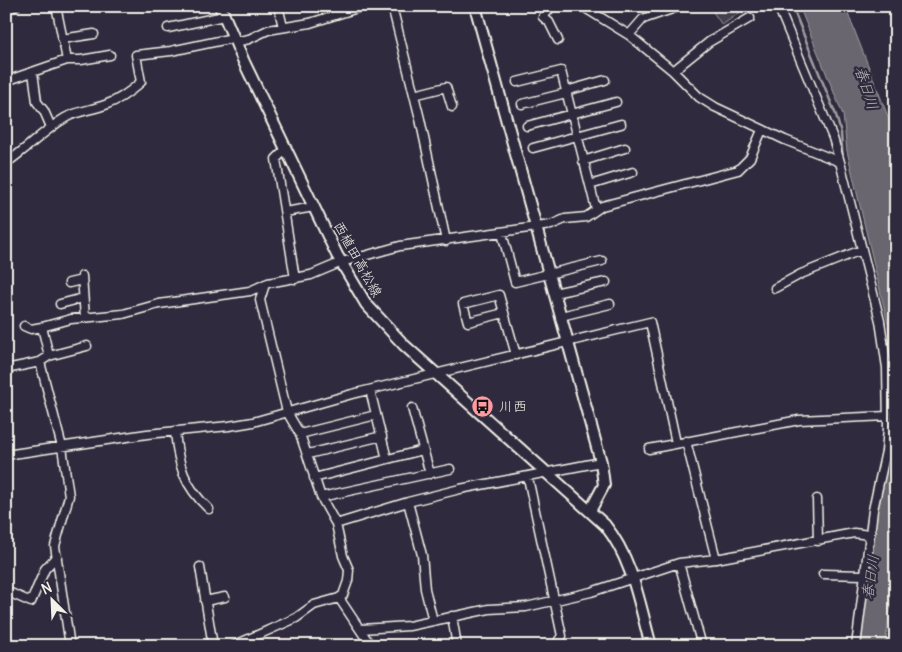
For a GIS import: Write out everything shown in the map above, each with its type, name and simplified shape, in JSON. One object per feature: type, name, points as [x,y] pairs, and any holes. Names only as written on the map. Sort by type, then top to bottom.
[{"type":"main road","points":[[475,6],[601,462],[604,485],[590,511]]},
{"type":"main road","name":"西植田高松線","points":[[222,11],[314,207],[366,304],[382,323],[550,474],[590,511],[615,538],[629,563],[651,646]]},
{"type":"street","points":[[6,8],[16,6]]},
{"type":"street","points":[[56,6],[67,60]]},
{"type":"street","points":[[278,6],[283,28]]},
{"type":"street","points":[[6,163],[22,153],[35,138],[66,117],[118,100],[131,91],[141,82],[136,55],[234,40],[249,40],[268,30],[318,21],[364,6]]},
{"type":"street","points":[[392,6],[414,95],[446,241]]},
{"type":"street","points":[[552,6],[543,17],[549,22],[558,40]]},
{"type":"street","points":[[582,6],[629,35],[673,71],[699,97],[762,130],[840,162]]},
{"type":"street","points":[[629,35],[643,19],[681,6]]},
{"type":"street","points":[[778,6],[833,138],[891,368],[886,451],[869,535],[856,646]]},
{"type":"street","points":[[168,28],[222,11]]},
{"type":"street","points":[[673,71],[709,42],[750,18]]},
{"type":"street","points":[[62,40],[94,34]]},
{"type":"street","points":[[6,81],[67,60],[110,56]]},
{"type":"street","points":[[518,82],[561,71],[596,209]]},
{"type":"street","points":[[33,72],[37,102],[44,111],[51,127]]},
{"type":"street","points":[[522,104],[605,80]]},
{"type":"street","points":[[414,95],[446,86],[452,107]]},
{"type":"street","points":[[527,126],[616,102]]},
{"type":"street","points":[[532,148],[621,124]]},
{"type":"street","points":[[24,326],[31,329],[85,318],[123,314],[158,304],[250,291],[265,284],[311,275],[342,262],[400,246],[551,225],[568,218],[580,219],[596,209],[703,180],[714,175],[738,170],[750,158],[762,130]]},
{"type":"street","points":[[583,161],[625,148]]},
{"type":"street","points":[[286,149],[276,159],[295,279]]},
{"type":"street","points":[[590,185],[633,172]]},
{"type":"street","points":[[285,212],[314,207]]},
{"type":"street","points":[[502,233],[515,282],[602,261]]},
{"type":"street","points":[[775,288],[801,274],[861,250]]},
{"type":"street","points":[[69,283],[82,278],[85,318]]},
{"type":"street","points":[[554,293],[606,282]]},
{"type":"street","points":[[233,646],[296,618],[314,605],[339,598],[343,595],[348,581],[349,570],[343,556],[336,524],[321,497],[300,434],[287,412],[260,300],[265,284]]},
{"type":"street","points":[[250,291],[260,300]]},
{"type":"street","points":[[504,313],[468,322],[463,304],[499,295],[516,355]]},
{"type":"street","points":[[60,304],[83,298]]},
{"type":"street","points":[[560,316],[610,304]]},
{"type":"street","points":[[6,454],[62,448],[175,431],[229,426],[370,390],[438,375],[567,340],[650,322],[676,443]]},
{"type":"street","points":[[42,327],[49,356]]},
{"type":"street","points":[[6,369],[40,362],[49,356],[87,346]]},
{"type":"street","points":[[40,362],[62,448],[69,496],[55,546],[70,646]]},
{"type":"street","points":[[370,390],[387,459]]},
{"type":"street","points":[[412,408],[430,474]]},
{"type":"street","points":[[300,434],[376,415]]},
{"type":"street","points":[[649,449],[799,420],[888,416]]},
{"type":"street","points":[[175,431],[177,456],[188,488],[209,509]]},
{"type":"street","points":[[308,454],[382,436]]},
{"type":"street","points":[[686,441],[698,497],[716,559]]},
{"type":"street","points":[[314,478],[423,450]]},
{"type":"street","points":[[336,524],[408,502],[460,489],[550,474],[601,462]]},
{"type":"street","points":[[321,497],[450,469]]},
{"type":"street","points":[[528,478],[562,636],[559,640],[560,646]]},
{"type":"street","points":[[817,499],[818,541]]},
{"type":"street","points":[[408,502],[422,554],[426,588],[433,621]]},
{"type":"street","points":[[361,629],[409,626],[489,609],[526,607],[575,597],[679,563],[716,559],[757,550],[818,541],[854,532],[869,535]]},
{"type":"street","points":[[6,592],[31,602],[45,568],[57,556]]},
{"type":"street","points":[[679,563],[702,646]]},
{"type":"street","points":[[200,567],[213,646]]},
{"type":"street","points":[[823,574],[863,574]]},
{"type":"street","points":[[205,602],[225,597]]},
{"type":"street","points":[[339,598],[372,646]]},
{"type":"street","points":[[452,616],[457,646]]},
{"type":"shaded area","points":[[709,6],[752,6],[754,10],[746,14],[742,11],[722,25]]},
{"type":"water","name":"春日川","points":[[799,6],[845,6],[896,137],[896,399],[888,324],[847,151],[843,115]]},
{"type":"water","name":"春日川","points":[[896,424],[896,565],[885,646],[861,646],[878,506]]},
{"type":"waterway","points":[[792,6],[836,115],[841,133],[843,161]]},
{"type":"place","name":"川西","points":[[483,406]]}]
